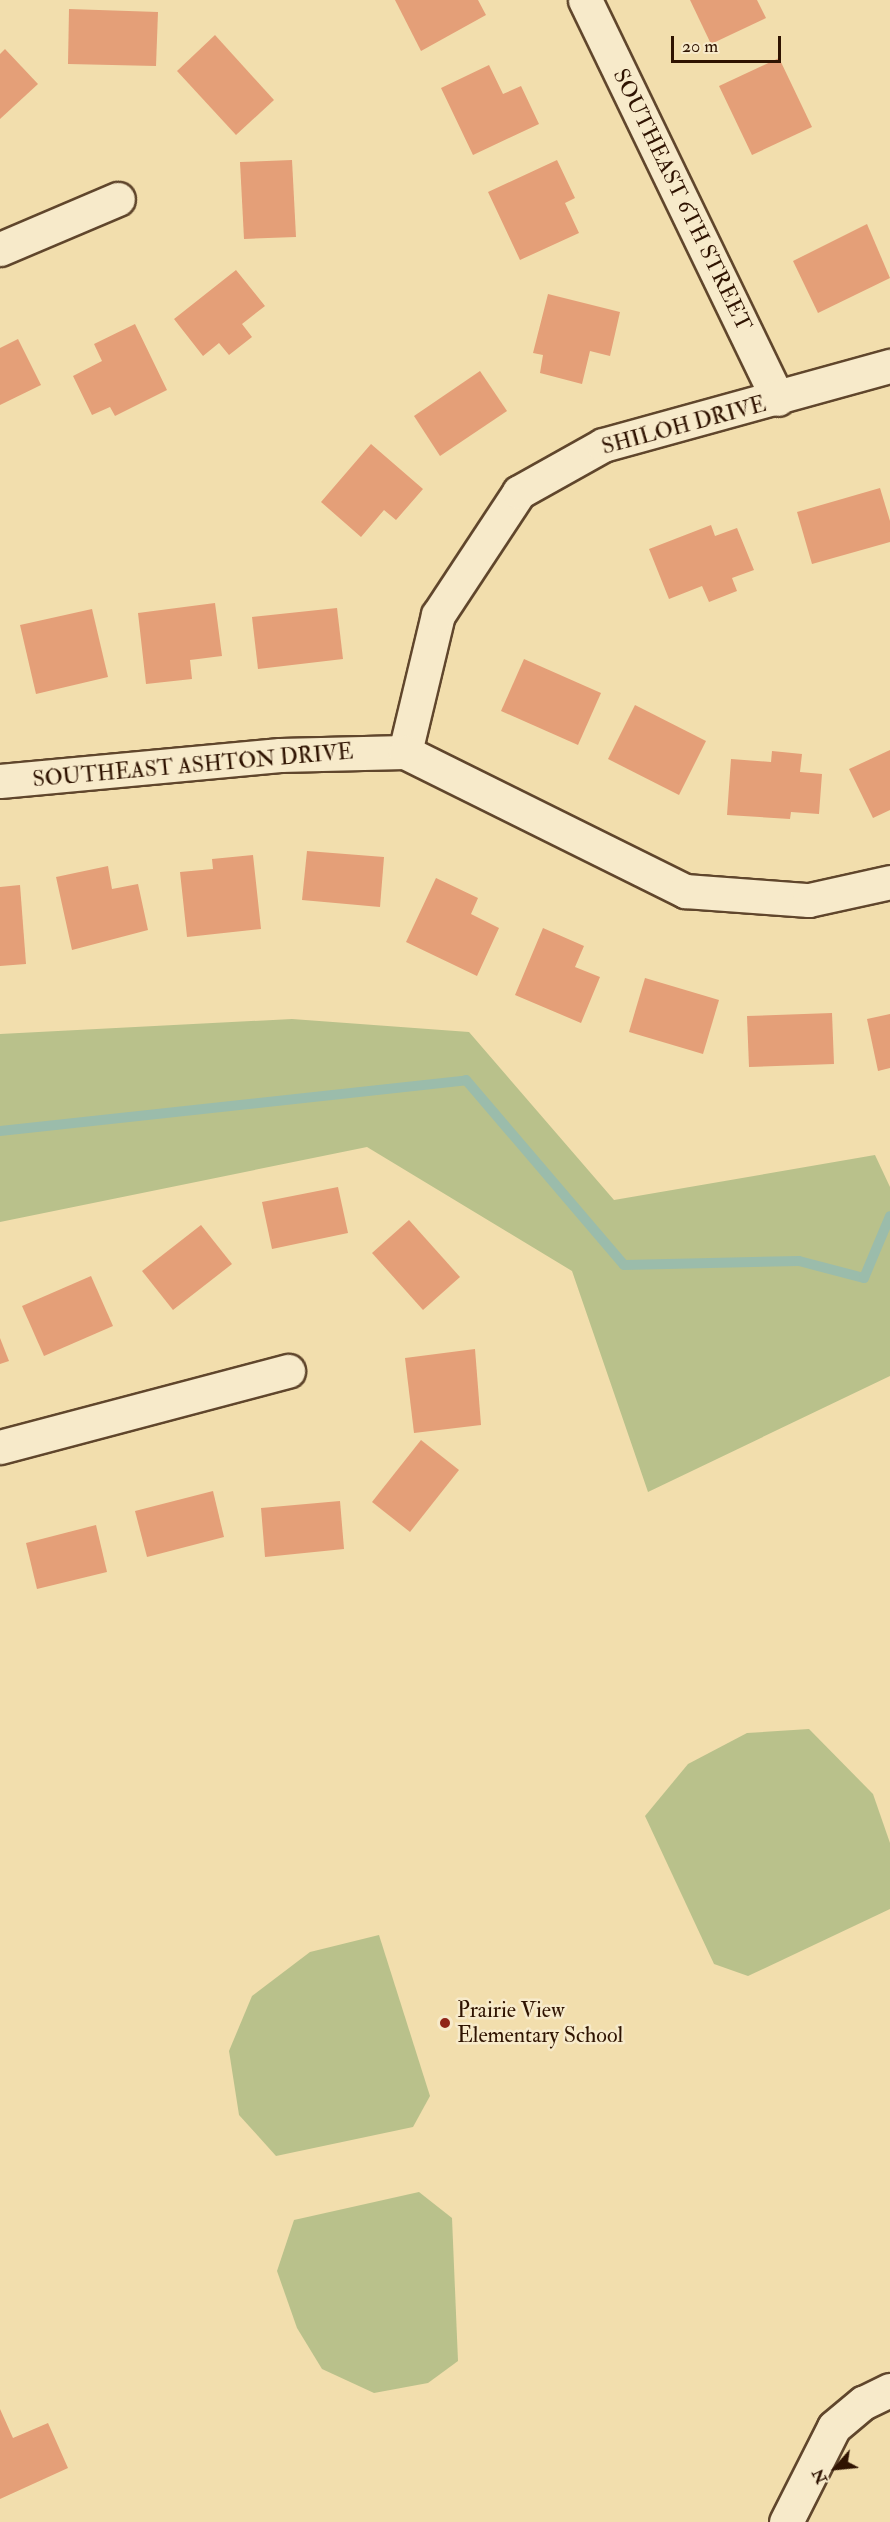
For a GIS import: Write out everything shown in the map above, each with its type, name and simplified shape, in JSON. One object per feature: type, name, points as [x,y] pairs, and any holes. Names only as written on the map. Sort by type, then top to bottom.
[{"type":"street","name":"SOUTHEAST 6TH STREET","points":[[585,0],[778,399]]},
{"type":"street","points":[[0,249],[118,199]]},
{"type":"street","name":"SHILOH DRIVE","points":[[405,752],[438,615],[519,492],[603,445],[778,399],[890,366]]},
{"type":"street","name":"SOUTHEAST ASHTON DRIVE","points":[[0,781],[279,755],[405,752],[685,891],[808,900],[890,882]]},
{"type":"street","points":[[0,1447],[288,1371]]},
{"type":"street","points":[[786,2522],[834,2427],[863,2403],[887,2398]]},
{"type":"green space","points":[[292,1019],[469,1032],[614,1200],[875,1155],[890,1187],[890,1376],[648,1492],[572,1271],[367,1147],[0,1222],[0,1034]]},
{"type":"green space","points":[[809,1729],[873,1794],[890,1843],[890,1909],[748,1976],[714,1964],[645,1816],[688,1764],[747,1733]]},
{"type":"green space","points":[[379,1935],[430,2096],[413,2127],[276,2156],[239,2115],[229,2051],[252,1996],[310,1952]]},
{"type":"green space","points":[[419,2192],[452,2218],[458,2361],[428,2383],[374,2393],[322,2369],[297,2328],[277,2271],[294,2220]]},
{"type":"building","points":[[395,0],[478,0],[486,15],[421,51]]},
{"type":"building","points":[[690,0],[757,0],[766,18],[711,44]]},
{"type":"building","points":[[69,9],[158,12],[156,66],[68,64]]},
{"type":"building","points":[[215,35],[274,100],[236,135],[177,71]]},
{"type":"building","points":[[5,49],[38,84],[0,119],[0,54]]},
{"type":"building","points":[[779,58],[812,127],[752,155],[719,86]]},
{"type":"building","points":[[489,65],[503,94],[521,86],[539,124],[473,155],[441,88]]},
{"type":"building","points":[[292,160],[296,237],[244,239],[240,162]]},
{"type":"building","points":[[557,160],[575,198],[565,203],[579,233],[520,260],[488,192]]},
{"type":"building","points":[[867,224],[890,278],[818,313],[793,261]]},
{"type":"building","points":[[236,270],[265,306],[242,324],[252,337],[229,355],[219,343],[203,356],[174,319]]},
{"type":"building","points":[[548,294],[620,312],[610,356],[590,351],[582,384],[540,373],[543,355],[533,353]]},
{"type":"building","points":[[135,324],[167,390],[115,416],[110,407],[92,415],[73,376],[102,361],[94,344]]},
{"type":"building","points":[[18,339],[41,385],[0,405],[0,348]]},
{"type":"building","points":[[480,371],[507,411],[440,456],[414,416]]},
{"type":"building","points":[[371,444],[423,489],[396,520],[384,510],[361,537],[321,502]]},
{"type":"building","points":[[880,488],[890,521],[890,542],[812,564],[797,512]]},
{"type":"building","points":[[711,525],[715,536],[737,528],[754,570],[732,578],[737,591],[709,602],[702,586],[669,599],[649,549]]},
{"type":"building","points":[[215,603],[222,656],[190,660],[192,679],[146,684],[138,613]]},
{"type":"building","points":[[337,608],[343,659],[258,669],[252,617]]},
{"type":"building","points":[[92,609],[108,677],[36,694],[20,625]]},
{"type":"building","points":[[524,659],[601,693],[578,745],[501,711]]},
{"type":"building","points":[[635,705],[706,741],[679,795],[608,759]]},
{"type":"building","points":[[890,750],[890,810],[873,818],[849,769]]},
{"type":"building","points":[[772,751],[802,754],[800,772],[822,774],[819,814],[791,812],[790,819],[727,815],[731,759],[771,762]]},
{"type":"building","points":[[307,851],[384,857],[380,907],[302,900]]},
{"type":"building","points":[[253,855],[261,929],[187,937],[180,872],[213,869],[212,859]]},
{"type":"building","points":[[108,866],[112,889],[138,884],[148,930],[72,950],[56,877]]},
{"type":"building","points":[[436,878],[478,898],[471,914],[499,928],[477,976],[406,942]]},
{"type":"building","points":[[20,885],[26,964],[0,966],[0,887]]},
{"type":"building","points":[[543,928],[584,946],[575,967],[600,977],[581,1023],[515,995]]},
{"type":"building","points":[[645,978],[719,1000],[703,1054],[629,1032]]},
{"type":"building","points":[[832,1013],[834,1064],[749,1067],[747,1016]]},
{"type":"building","points":[[890,1014],[890,1068],[878,1071],[867,1019]]},
{"type":"building","points":[[338,1187],[348,1233],[272,1249],[262,1202]]},
{"type":"building","points":[[409,1220],[460,1277],[423,1310],[372,1253]]},
{"type":"building","points":[[201,1225],[232,1264],[173,1310],[142,1271]]},
{"type":"building","points":[[91,1276],[113,1326],[44,1356],[22,1306]]},
{"type":"building","points":[[0,1338],[9,1361],[0,1364]]},
{"type":"building","points":[[475,1349],[481,1425],[414,1433],[405,1358]]},
{"type":"building","points":[[421,1440],[459,1470],[410,1532],[372,1502]]},
{"type":"building","points":[[213,1491],[224,1537],[147,1557],[135,1511]]},
{"type":"building","points":[[340,1501],[344,1549],[265,1557],[261,1508]]},
{"type":"building","points":[[96,1525],[107,1572],[37,1589],[26,1543]]},
{"type":"building","points":[[0,2409],[13,2438],[48,2423],[68,2468],[0,2499]]},
{"type":"waterway","points":[[0,1131],[466,1080],[624,1265],[799,1261],[864,1278],[890,1216]]},
{"type":"place","name":"Prairie View Elementary School","points":[[445,2023]]}]
